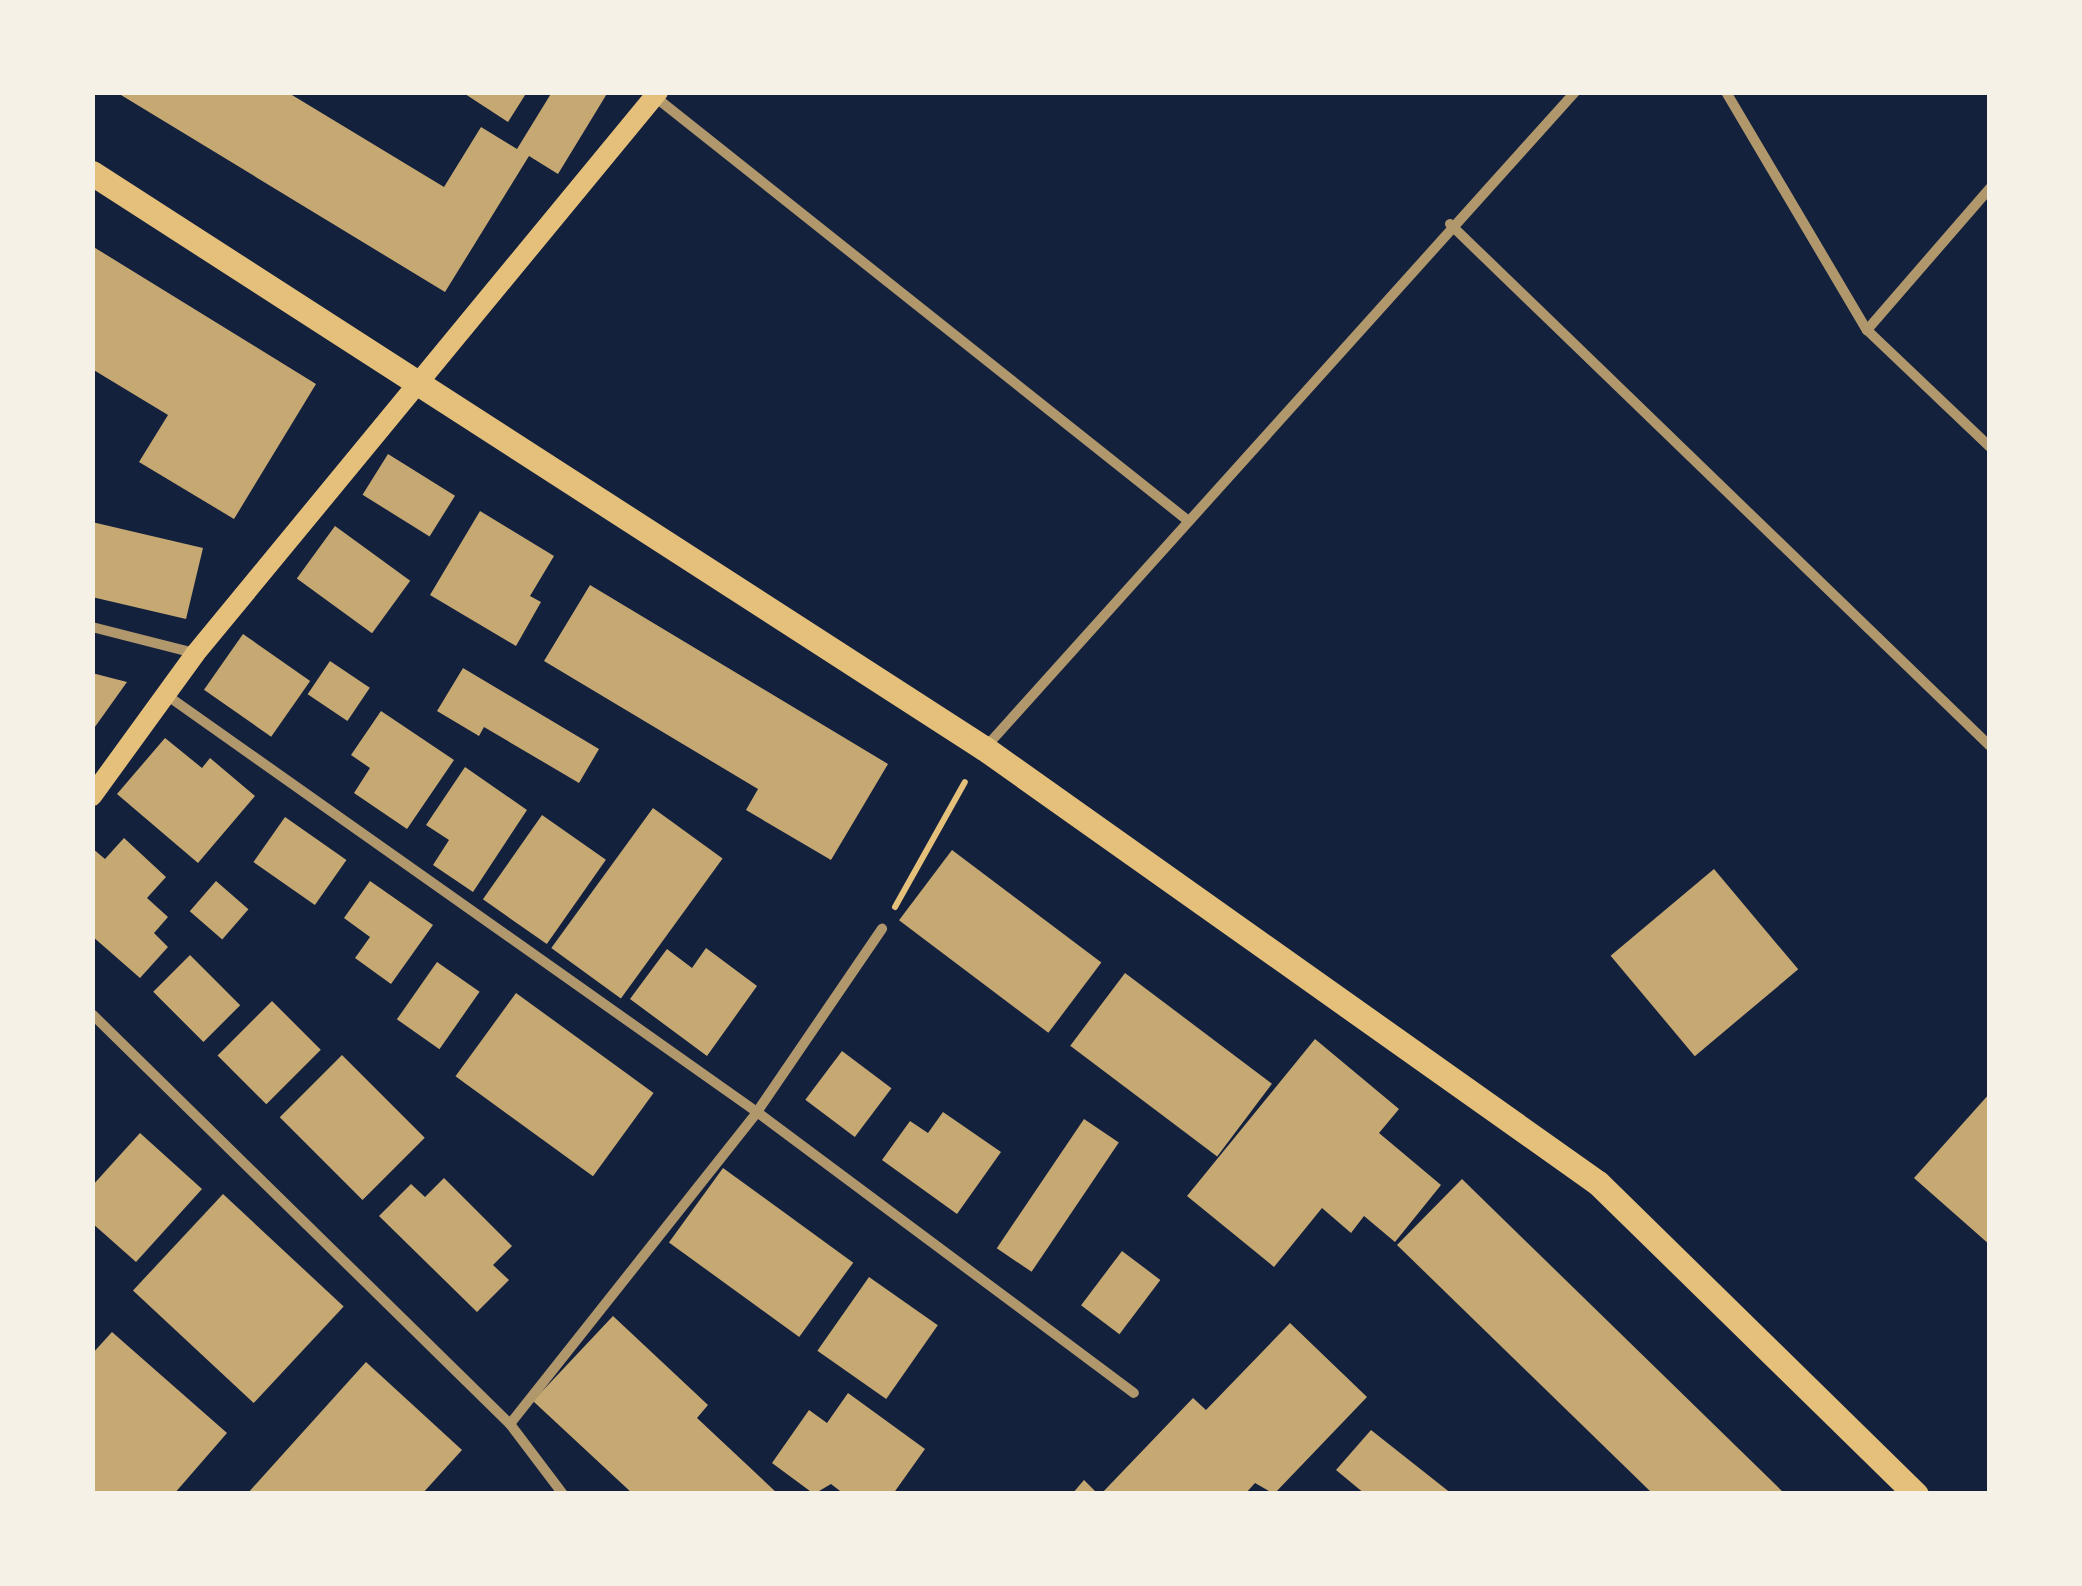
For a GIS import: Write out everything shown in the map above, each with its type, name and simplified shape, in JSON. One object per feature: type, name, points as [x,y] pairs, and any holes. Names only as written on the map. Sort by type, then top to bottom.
[{"type":"main road","points":[[92,796],[195,654],[654,94]]},
{"type":"main road","points":[[92,173],[984,748],[1598,1183],[1916,1494]]},
{"type":"street","points":[[984,748],[1450,224],[1575,92]]},
{"type":"street","points":[[1726,92],[1867,330],[1990,447]]},
{"type":"street","points":[[654,94],[1186,519]]},
{"type":"street","points":[[1867,330],[1990,188]]},
{"type":"street","points":[[1450,224],[1990,746]]},
{"type":"street","points":[[92,627],[195,654]]},
{"type":"street","points":[[164,693],[757,1112],[1134,1392]]},
{"type":"street","points":[[510,1424],[757,1112],[882,930]]},
{"type":"street","points":[[92,1014],[510,1424],[563,1494]]},
{"type":"path","points":[[882,930],[984,748]]},
{"type":"building","points":[[116,92],[287,92],[444,187],[481,127],[517,149],[552,92],[608,92],[558,174],[529,156],[445,292]]},
{"type":"building","points":[[462,92],[527,92],[508,122]]},
{"type":"building","points":[[92,246],[316,384],[234,519],[139,462],[168,415],[92,369]]},
{"type":"building","points":[[388,454],[455,496],[430,537],[363,495]]},
{"type":"building","points":[[480,511],[554,556],[530,596],[541,602],[516,646],[430,595]]},
{"type":"building","points":[[92,522],[203,548],[186,619],[92,597]]},
{"type":"building","points":[[335,526],[410,581],[372,633],[297,579]]},
{"type":"building","points":[[590,585],[888,764],[831,860],[746,810],[758,789],[544,661]]},
{"type":"building","points":[[243,634],[310,681],[271,737],[204,690]]},
{"type":"building","points":[[330,661],[370,688],[347,721],[308,694]]},
{"type":"building","points":[[463,668],[599,749],[579,783],[484,727],[479,736],[437,711]]},
{"type":"building","points":[[92,673],[127,682],[92,731]]},
{"type":"building","points":[[381,711],[454,760],[407,829],[354,793],[370,768],[351,755]]},
{"type":"building","points":[[165,738],[202,768],[210,758],[255,796],[198,863],[117,794]]},
{"type":"building","points":[[465,767],[527,810],[473,892],[433,865],[449,840],[426,825]]},
{"type":"building","points":[[653,808],[723,859],[621,999],[551,948]]},
{"type":"building","points":[[542,815],[606,860],[547,944],[483,899]]},
{"type":"building","points":[[285,817],[346,860],[315,905],[253,862]]},
{"type":"building","points":[[124,838],[166,877],[147,898],[168,917],[154,933],[168,947],[140,978],[92,936],[92,848],[105,859]]},
{"type":"building","points":[[952,850],[1101,963],[1048,1033],[899,920]]},
{"type":"building","points":[[1714,869],[1798,969],[1695,1056],[1611,956]]},
{"type":"building","points":[[216,881],[248,909],[222,939],[190,911]]},
{"type":"building","points":[[370,881],[433,925],[391,984],[355,958],[370,937],[344,918]]},
{"type":"building","points":[[706,948],[757,986],[707,1056],[630,999],[667,949],[692,968]]},
{"type":"building","points":[[190,955],[240,1005],[203,1042],[153,992]]},
{"type":"building","points":[[437,962],[480,992],[439,1049],[397,1019]]},
{"type":"building","points":[[1125,973],[1272,1084],[1217,1156],[1070,1046]]},
{"type":"building","points":[[516,993],[654,1093],[593,1176],[455,1076]]},
{"type":"building","points":[[272,1001],[321,1050],[266,1104],[218,1055]]},
{"type":"building","points":[[1315,1039],[1399,1109],[1379,1133],[1441,1185],[1395,1242],[1364,1216],[1351,1233],[1322,1208],[1274,1267],[1187,1196]]},
{"type":"building","points":[[842,1051],[892,1088],[855,1137],[805,1100]]},
{"type":"building","points":[[342,1055],[425,1138],[363,1200],[280,1117]]},
{"type":"building","points":[[1990,1093],[1990,1245],[1914,1178]]},
{"type":"building","points":[[943,1112],[1001,1152],[957,1214],[882,1160],[910,1121],[928,1133]]},
{"type":"building","points":[[1084,1119],[1119,1142],[1032,1272],[997,1248]]},
{"type":"building","points":[[140,1133],[202,1189],[136,1262],[92,1223],[92,1186]]},
{"type":"building","points":[[723,1168],[853,1263],[799,1337],[669,1242]]},
{"type":"building","points":[[444,1178],[512,1246],[493,1265],[509,1280],[477,1312],[379,1216],[411,1184],[425,1197]]},
{"type":"building","points":[[1462,1179],[1785,1494],[1653,1494],[1397,1245]]},
{"type":"building","points":[[223,1194],[344,1307],[254,1403],[133,1291]]},
{"type":"building","points":[[1122,1251],[1160,1280],[1119,1334],[1081,1305]]},
{"type":"building","points":[[869,1277],[938,1325],[886,1399],[817,1351]]},
{"type":"building","points":[[613,1316],[708,1405],[697,1418],[778,1494],[633,1494],[533,1401]]},
{"type":"building","points":[[1290,1323],[1367,1397],[1274,1494],[1255,1483],[1245,1494],[1101,1494],[1193,1398],[1206,1410]]},
{"type":"building","points":[[112,1332],[227,1433],[174,1494],[92,1494],[92,1354]]},
{"type":"building","points":[[366,1362],[462,1450],[422,1494],[247,1494]]},
{"type":"building","points":[[848,1393],[925,1449],[893,1494],[844,1494],[831,1484],[814,1494],[772,1463],[809,1410],[827,1423]]},
{"type":"building","points":[[1371,1430],[1452,1494],[1365,1494],[1336,1470]]},
{"type":"building","points":[[1084,1480],[1098,1494],[1072,1494]]}]
